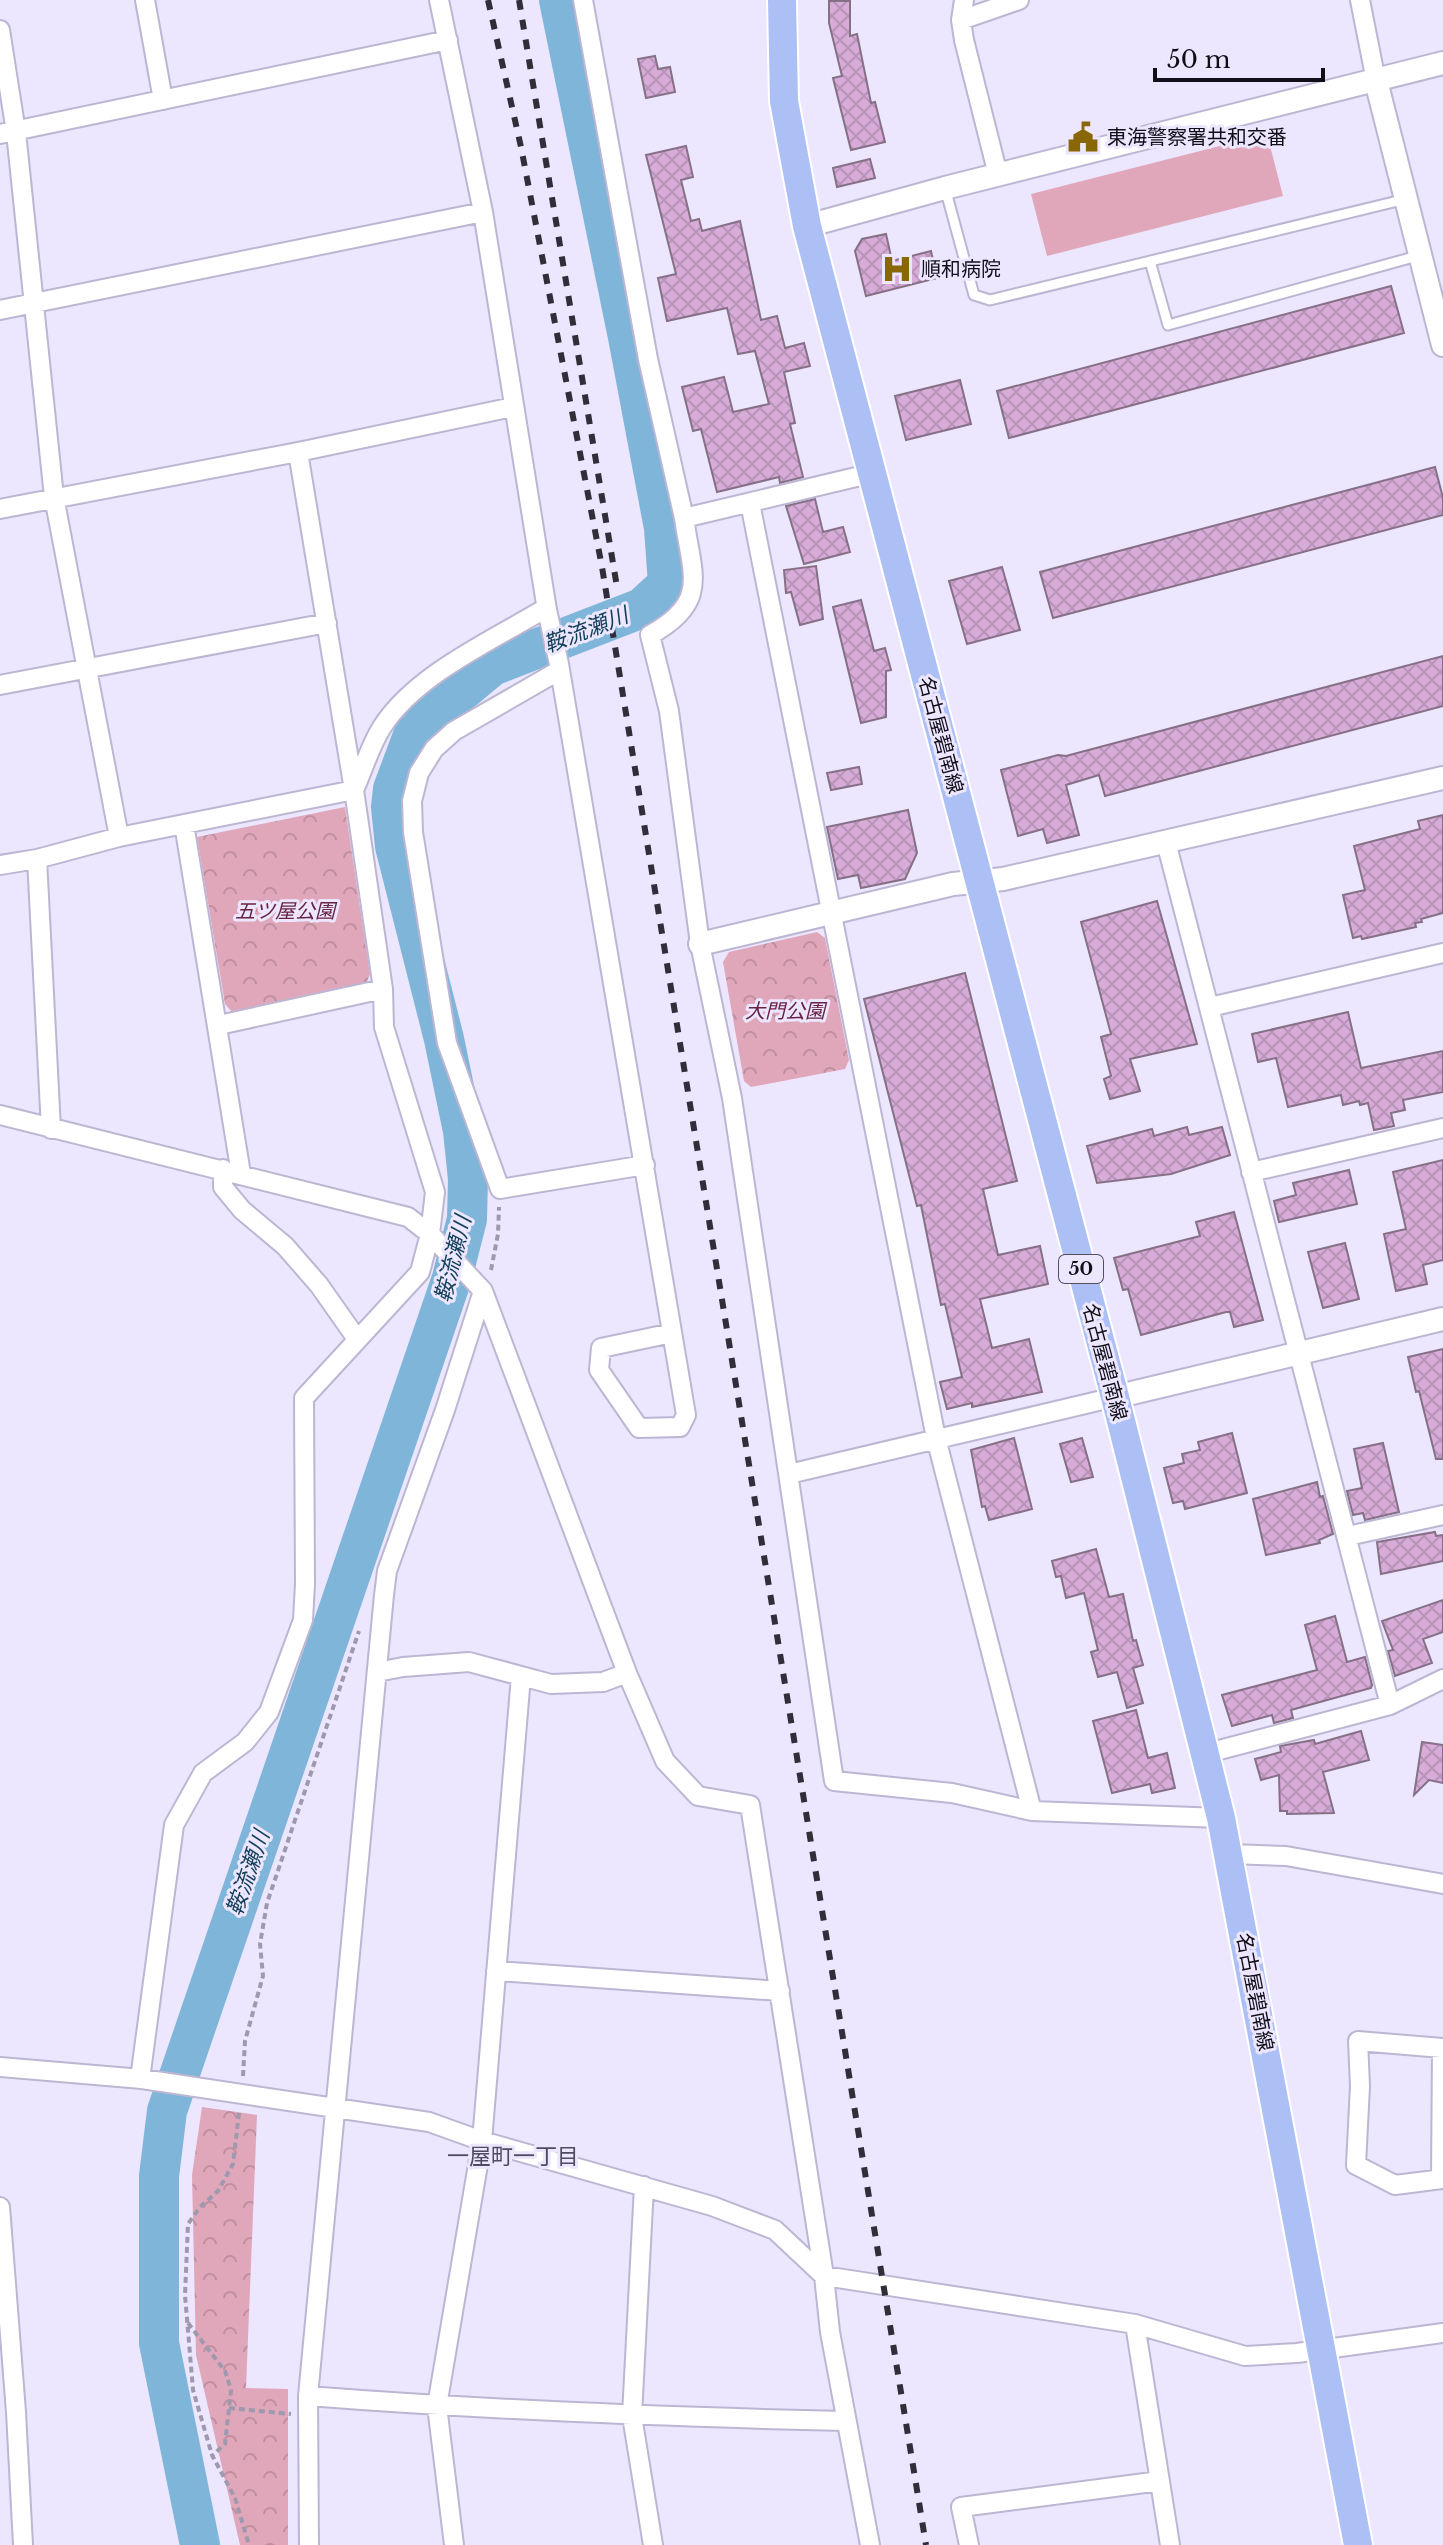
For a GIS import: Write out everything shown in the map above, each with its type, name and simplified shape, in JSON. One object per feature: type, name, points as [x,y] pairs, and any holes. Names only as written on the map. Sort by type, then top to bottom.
[{"type":"main road","name":"名古屋碧南線","points":[[782,0],[784,101],[807,226],[1115,1397],[1230,1854],[1358,2545]]},
{"type":"street","points":[[145,0],[163,100]]},
{"type":"street","points":[[439,0],[483,212],[546,609],[559,667],[686,1415],[680,1427],[639,1428],[599,1370],[601,1348],[672,1333]]},
{"type":"street","points":[[583,0],[648,359],[684,518],[694,590],[673,622],[650,635],[669,711],[700,944],[732,1098],[834,1781],[952,1793],[1032,1811],[1221,1818]]},
{"type":"street","points":[[964,0],[961,20],[998,175]]},
{"type":"street","points":[[961,20],[1019,0]]},
{"type":"street","points":[[1360,0],[1376,81],[1443,345]]},
{"type":"street","points":[[0,30],[8,133],[34,303],[54,497],[119,837]]},
{"type":"street","points":[[8,133],[448,40]]},
{"type":"street","points":[[807,226],[945,188],[1443,63]]},
{"type":"street","points":[[0,310],[483,212]]},
{"type":"street","points":[[0,509],[513,407]]},
{"type":"street","points":[[141,2079],[174,1825],[203,1773],[245,1742],[269,1712],[303,1620],[304,1398],[420,1272],[431,1235],[435,1192],[384,1027],[383,989],[354,790],[298,452]]},
{"type":"street","points":[[684,518],[873,473]]},
{"type":"street","points":[[750,503],[936,1438],[1032,1811]]},
{"type":"street","points":[[354,790],[381,728],[413,692],[445,669],[546,609]]},
{"type":"street","points":[[0,685],[327,623]]},
{"type":"street","points":[[559,667],[454,731],[434,749],[419,773],[412,801],[413,832],[447,1043],[500,1189],[645,1165]]},
{"type":"street","points":[[700,944],[953,884],[1003,879],[1443,778]]},
{"type":"street","points":[[0,865],[37,859],[119,837],[354,790]]},
{"type":"street","points":[[184,824],[219,1025],[232,1172],[223,1187],[242,1210],[285,1246],[319,1285],[357,1339]]},
{"type":"street","points":[[1166,842],[1390,1705]]},
{"type":"street","points":[[37,859],[51,1129]]},
{"type":"street","points":[[1210,1007],[1443,953]]},
{"type":"street","points":[[219,1025],[383,989]]},
{"type":"street","points":[[0,1115],[408,1217],[431,1235],[481,1287],[627,1673],[665,1761],[698,1796],[750,1805],[824,2276],[830,2332],[870,2545]]},
{"type":"street","points":[[1251,1172],[1443,1128]]},
{"type":"street","points":[[309,2545],[308,2396],[387,1571],[445,1410],[481,1287]]},
{"type":"street","points":[[789,1474],[1443,1319]]},
{"type":"street","points":[[1348,1536],[1443,1515]]},
{"type":"street","points":[[377,1672],[469,1662],[551,1684],[603,1682],[627,1673]]},
{"type":"street","points":[[454,2545],[437,2406],[482,2141],[521,1676]]},
{"type":"street","points":[[1204,1754],[1390,1705],[1443,1679]]},
{"type":"street","points":[[1230,1854],[1286,1856],[1443,1884]]},
{"type":"street","points":[[496,1971],[780,1991]]},
{"type":"street","points":[[1358,2041],[1442,2048],[1442,2179],[1395,2185],[1356,2165],[1360,2086],[1358,2041]]},
{"type":"street","points":[[0,2067],[141,2079],[429,2122],[482,2141],[712,2206],[775,2230],[824,2276],[1135,2324],[1245,2356],[1443,2333]]},
{"type":"street","points":[[644,2186],[632,2416],[653,2545]]},
{"type":"street","points":[[0,2207],[8,2412],[23,2545]]},
{"type":"street","points":[[1135,2324],[1170,2545]]},
{"type":"street","points":[[308,2396],[632,2416],[845,2421]]},
{"type":"street","points":[[969,2545],[961,2507],[1160,2481]]},
{"type":"lane","points":[[945,188],[974,295],[990,300],[1406,199]]},
{"type":"lane","points":[[1150,261],[1168,325],[1421,255]]},
{"type":"path","points":[[481,1287],[498,1234],[500,1189]]},
{"type":"path","points":[[249,2545],[235,2498],[212,2455],[193,2390],[185,2295],[188,2224],[200,2207],[218,2191],[233,2164],[236,2093],[245,2041],[263,1976],[260,1944],[267,1903],[367,1606],[384,1595]]},
{"type":"path","points":[[187,2321],[225,2371],[231,2390],[225,2444],[212,2455]]},
{"type":"path","points":[[229,2408],[308,2416]]},
{"type":"green space","points":[[1267,134],[1283,196],[1047,256],[1031,194]]},
{"type":"green space","name":"五ツ屋公園","points":[[345,807],[370,974],[366,984],[232,1012],[225,1004],[197,837]]},
{"type":"green space","name":"大門公園","points":[[817,932],[825,938],[849,1060],[845,1069],[751,1087],[744,1081],[723,962],[729,952]]},
{"type":"green space","points":[[202,2107],[257,2115],[246,2388],[288,2389],[288,2545],[240,2545],[196,2355],[192,2175]]},
{"type":"building","points":[[829,1],[850,1],[850,36],[857,34],[871,103],[875,102],[885,142],[851,150],[833,78],[842,76],[829,23]]},
{"type":"building","points":[[655,56],[658,69],[670,67],[675,92],[646,98],[638,59]]},
{"type":"building","points":[[686,146],[693,177],[681,180],[691,221],[699,219],[702,231],[740,221],[761,320],[777,316],[785,348],[804,343],[810,366],[784,372],[795,423],[790,424],[803,477],[780,483],[779,477],[717,492],[701,429],[693,431],[682,387],[724,377],[733,412],[769,404],[755,351],[738,354],[727,308],[667,321],[658,278],[676,274],[646,155]]},
{"type":"building","points":[[870,159],[875,178],[837,187],[833,168]]},
{"type":"building","name":"順和病院","points":[[886,234],[892,261],[931,251],[937,278],[866,296],[855,251],[862,239]]},
{"type":"building","points":[[1391,286],[1404,333],[1009,438],[997,391]]},
{"type":"building","points":[[960,380],[971,424],[906,440],[895,396]]},
{"type":"building","points":[[1435,467],[1443,498],[1443,515],[1053,618],[1040,572]]},
{"type":"building","points":[[815,499],[823,532],[843,527],[850,552],[804,564],[786,506]]},
{"type":"building","points":[[816,566],[823,619],[800,625],[791,592],[786,593],[784,570]]},
{"type":"building","points":[[1002,567],[1020,630],[967,644],[949,581]]},
{"type":"building","points":[[861,600],[874,651],[885,648],[891,670],[886,671],[886,717],[861,723],[833,607]]},
{"type":"building","points":[[1443,656],[1443,706],[1105,796],[1099,775],[1066,785],[1079,835],[1047,843],[1043,829],[1018,836],[1001,770],[1058,755],[1066,756]]},
{"type":"building","points":[[859,767],[862,784],[831,790],[827,773]]},
{"type":"building","points":[[908,810],[917,853],[905,879],[861,888],[858,875],[838,879],[827,827]]},
{"type":"building","points":[[1443,815],[1443,913],[1421,919],[1422,922],[1415,923],[1416,927],[1362,939],[1361,936],[1353,938],[1343,895],[1365,890],[1354,846],[1420,829],[1418,821]]},
{"type":"building","points":[[1157,901],[1197,1044],[1130,1059],[1140,1091],[1110,1099],[1104,1079],[1111,1076],[1101,1037],[1111,1034],[1081,922]]},
{"type":"building","points":[[965,973],[1017,1181],[983,1189],[998,1255],[1040,1246],[1048,1284],[980,1299],[992,1348],[1029,1339],[1042,1392],[972,1407],[972,1403],[947,1409],[940,1382],[962,1377],[945,1304],[941,1305],[921,1205],[917,1206],[864,999]]},
{"type":"building","points":[[1348,1012],[1361,1068],[1443,1051],[1443,1092],[1403,1100],[1405,1110],[1391,1113],[1394,1126],[1374,1130],[1368,1103],[1360,1105],[1359,1101],[1343,1105],[1341,1095],[1288,1107],[1276,1058],[1258,1062],[1252,1034]]},
{"type":"building","points":[[1187,1127],[1189,1135],[1222,1127],[1230,1155],[1171,1174],[1097,1183],[1087,1146],[1152,1129],[1154,1136]]},
{"type":"building","points":[[1443,1160],[1443,1260],[1423,1265],[1427,1284],[1396,1291],[1384,1234],[1406,1229],[1393,1172]]},
{"type":"building","points":[[1349,1170],[1357,1204],[1279,1222],[1274,1201],[1296,1195],[1293,1183]]},
{"type":"building","points":[[1234,1212],[1263,1320],[1234,1327],[1230,1312],[1226,1312],[1141,1335],[1128,1289],[1123,1290],[1114,1258],[1200,1236],[1196,1222]]},
{"type":"building","points":[[1345,1243],[1359,1299],[1323,1308],[1308,1252]]},
{"type":"building","points":[[1443,1349],[1443,1459],[1436,1459],[1408,1357]]},
{"type":"building","points":[[1232,1433],[1247,1493],[1185,1509],[1183,1501],[1173,1503],[1164,1468],[1184,1463],[1182,1454],[1200,1450],[1198,1442]]},
{"type":"building","points":[[1014,1438],[1032,1509],[989,1520],[985,1506],[982,1507],[971,1450]]},
{"type":"building","points":[[1082,1438],[1093,1477],[1071,1482],[1060,1444]]},
{"type":"building","points":[[1383,1443],[1399,1512],[1365,1520],[1363,1513],[1353,1515],[1347,1491],[1362,1488],[1354,1449]]},
{"type":"building","points":[[1317,1482],[1333,1534],[1319,1540],[1320,1543],[1266,1555],[1253,1499]]},
{"type":"building","points":[[1435,1532],[1436,1536],[1443,1535],[1443,1561],[1381,1574],[1377,1542]]},
{"type":"building","points":[[1096,1549],[1109,1597],[1123,1594],[1133,1641],[1136,1640],[1143,1665],[1133,1668],[1143,1703],[1127,1708],[1117,1672],[1098,1677],[1091,1652],[1098,1650],[1084,1593],[1066,1598],[1061,1576],[1056,1577],[1052,1561]]},
{"type":"building","points":[[1443,1600],[1443,1632],[1423,1639],[1432,1663],[1395,1676],[1388,1651],[1393,1650],[1382,1621]]},
{"type":"building","points":[[1335,1616],[1347,1662],[1365,1657],[1371,1688],[1291,1710],[1293,1718],[1274,1723],[1272,1715],[1232,1726],[1222,1695],[1317,1670],[1305,1625]]},
{"type":"building","points":[[1136,1710],[1148,1758],[1167,1753],[1175,1788],[1152,1793],[1150,1784],[1112,1793],[1093,1721]]},
{"type":"building","points":[[1361,1731],[1369,1760],[1323,1772],[1334,1813],[1287,1814],[1287,1811],[1280,1811],[1279,1775],[1261,1780],[1255,1759],[1281,1752],[1280,1746],[1314,1740],[1315,1744]]},
{"type":"building","points":[[1422,1742],[1443,1745],[1443,1783],[1429,1780],[1414,1795]]},
{"type":"waterway","name":"鞍流瀬川","points":[[200,2545],[159,2343],[159,2176],[167,2111],[452,1278],[467,1219],[468,1179],[463,1131],[444,1039],[395,846],[391,807],[393,789],[415,730],[492,666],[642,608],[668,584],[664,528],[559,0]]},
{"type":"railway","points":[[488,0],[521,147],[602,567],[926,2545]]},
{"type":"railway","points":[[519,0],[617,587]]},
{"type":"place","name":"東海警察署共和交番","points":[[1083,137]]},
{"type":"place","name":"順和病院","points":[[897,269]]},
{"type":"district","name":"一屋町一丁目","points":[[513,2156]]}]
